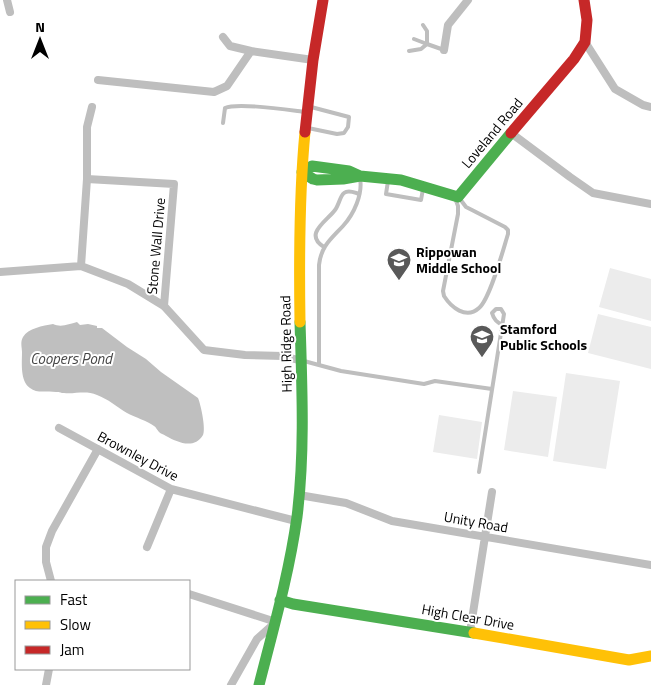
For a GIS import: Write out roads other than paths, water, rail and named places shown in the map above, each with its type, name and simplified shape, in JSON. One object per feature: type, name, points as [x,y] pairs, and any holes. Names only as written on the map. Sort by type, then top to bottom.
[{"type":"street","points":[[7,0],[10,12]]},
{"type":"street","name":"High Ridge Road","points":[[259,685],[288,568],[299,495],[302,453],[299,244],[302,172],[313,60],[323,0]]},
{"type":"street","points":[[444,50],[448,25],[468,0]]},
{"type":"street","points":[[584,0],[587,20],[585,42],[615,89],[643,105],[651,107]]},
{"type":"street","points":[[223,37],[230,46],[313,60]]},
{"type":"street","name":"Loveland Road","points":[[456,196],[574,58],[585,42]]},
{"type":"street","points":[[98,80],[214,92],[227,86],[251,51]]},
{"type":"street","points":[[81,266],[87,179],[87,127],[92,107]]},
{"type":"street","points":[[511,133],[593,193],[651,204]]},
{"type":"street","points":[[302,172],[317,166],[349,171],[360,176],[401,180],[456,196]]},
{"type":"street","name":"Stone Wall Drive","points":[[87,179],[174,184],[164,306]]},
{"type":"street","points":[[0,272],[81,266],[128,284],[164,306],[204,350],[284,356],[302,361]]},
{"type":"street","name":"Brownley Drive","points":[[59,428],[171,489],[296,521]]},
{"type":"street","points":[[51,580],[46,562],[46,546],[52,531],[98,449]]},
{"type":"street","points":[[147,547],[171,489]]},
{"type":"street","points":[[470,632],[492,492]]},
{"type":"street","name":"Unity Road","points":[[299,495],[346,503],[392,521],[651,565]]},
{"type":"street","points":[[190,594],[276,622],[258,639],[231,685]]},
{"type":"street","name":"High Clear Drive","points":[[280,600],[293,604],[629,660],[651,656]]},
{"type":"street","points":[[46,685],[49,670]]},
{"type":"lane","points":[[423,25],[427,31],[427,44]]},
{"type":"lane","points":[[414,39],[444,50]]},
{"type":"lane","points":[[409,50],[421,49],[427,44]]},
{"type":"lane","points":[[223,123],[225,108],[229,106],[308,110],[349,117],[348,126],[344,133],[337,134],[306,128]]},
{"type":"lane","points":[[319,365],[320,258],[324,247],[331,237],[345,224],[354,210],[359,194],[360,176]]},
{"type":"lane","points":[[324,247],[316,237],[317,229],[334,212],[343,193],[351,191],[359,194]]},
{"type":"lane","points":[[456,196],[472,210],[508,230],[488,294],[479,309],[467,313],[458,310],[444,296],[443,291],[458,214],[456,196]]},
{"type":"lane","points":[[479,472],[502,325]]},
{"type":"lane","points":[[302,361],[341,371],[424,384],[435,381],[492,389]]},
{"type":"water","name":"Coopers Pond","points":[[77,322],[80,325],[88,324],[102,328],[198,398],[204,428],[203,435],[199,440],[185,443],[175,440],[160,433],[151,424],[93,394],[85,392],[61,393],[39,391],[30,388],[22,372],[21,343],[25,334],[32,329],[53,324],[62,326]]},
{"type":"place","name":"Rippowan Middle School","points":[[399,281]]},
{"type":"place","name":"Stamford Public Schools","points":[[482,358]]}]
